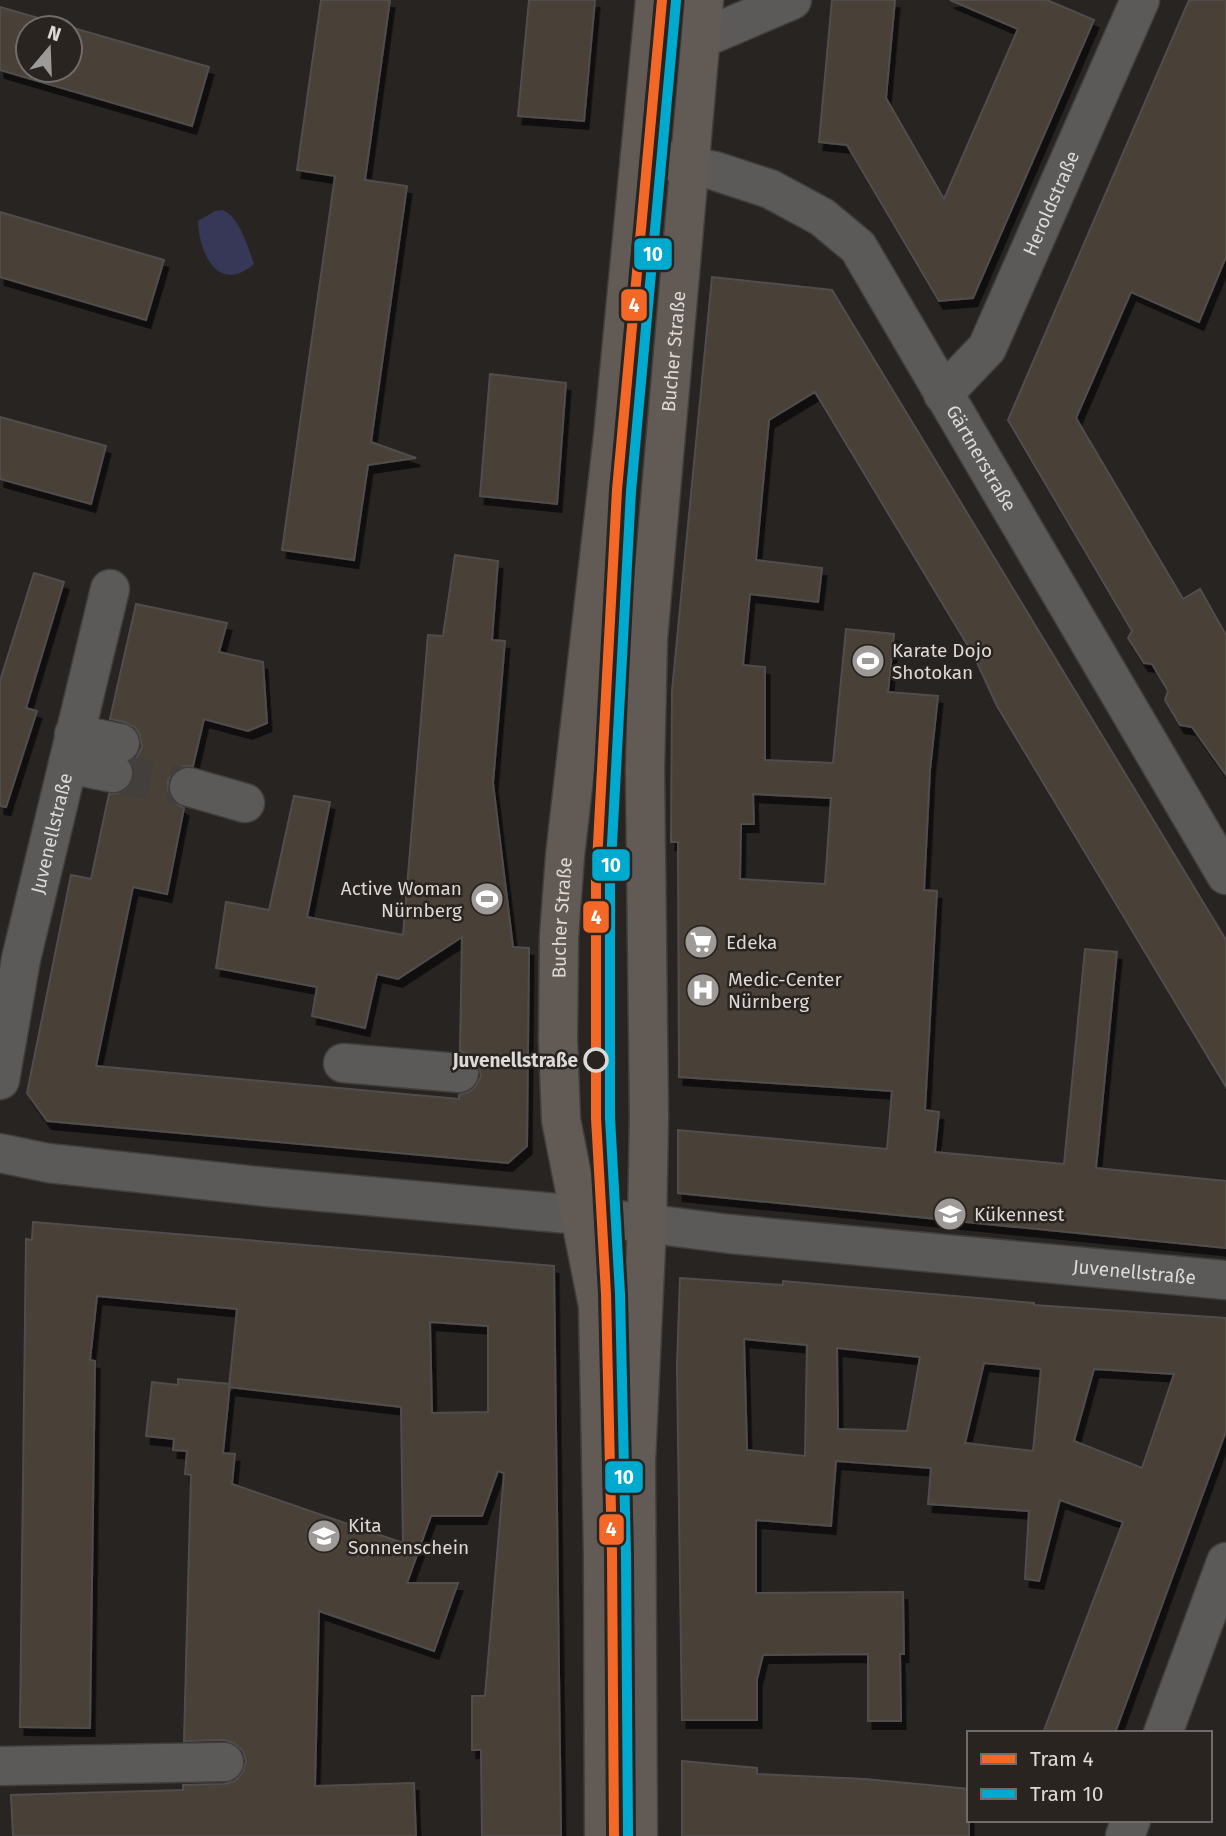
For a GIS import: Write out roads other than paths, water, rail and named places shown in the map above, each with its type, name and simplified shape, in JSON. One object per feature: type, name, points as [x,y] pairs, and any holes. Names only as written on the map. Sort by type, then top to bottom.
[{"type":"main road","name":"Bucher Straße","points":[[604,1836],[603,1554],[598,1317],[596,1293],[561,1120],[558,1007],[561,908],[608,488],[654,0]]},
{"type":"main road","name":"Bucher Straße","points":[[638,1836],[637,1432],[647,1225],[649,1098],[645,758],[648,639],[704,0]]},
{"type":"street","name":"Heroldstraße","points":[[943,394],[987,348],[1140,0]]},
{"type":"street","points":[[701,39],[773,4]]},
{"type":"street","name":"Gärtnerstraße","points":[[640,155],[743,178],[770,189],[822,217],[858,247],[1226,874]]},
{"type":"street","name":"Juvenellstraße","points":[[0,1080],[21,959],[110,589]]},
{"type":"street","points":[[71,749],[117,758]]},
{"type":"street","points":[[189,787],[245,803]]},
{"type":"street","points":[[343,1063],[459,1073]]},
{"type":"street","name":"Juvenellstraße","points":[[0,1153],[48,1163],[253,1185],[1226,1280]]},
{"type":"street","points":[[1164,1731],[1226,1562]]},
{"type":"street","points":[[0,1766],[224,1762]]},
{"type":"tunnel","points":[[113,773],[189,787]]},
{"type":"tram line","name":"4","points":[[614,1836],[612,1554],[606,1294],[596,1118],[596,881],[617,490],[662,0]]},
{"type":"tram line","name":"10","points":[[628,1836],[626,1554],[620,1294],[610,1118],[610,881],[631,491],[676,1]]},
{"type":"place","name":"Karate Dojo Shotokan","points":[[868,661]]},
{"type":"place","name":"Active Woman Nürnberg","points":[[487,899]]},
{"type":"place","name":"Edeka","points":[[701,942]]},
{"type":"place","name":"Medic-Center Nürnberg","points":[[703,990]]},
{"type":"place","name":"Juvenellstraße","points":[[596,1060]]},
{"type":"place","name":"Kükennest","points":[[950,1214]]},
{"type":"place","name":"Kita Sonnenschein","points":[[324,1536]]}]
